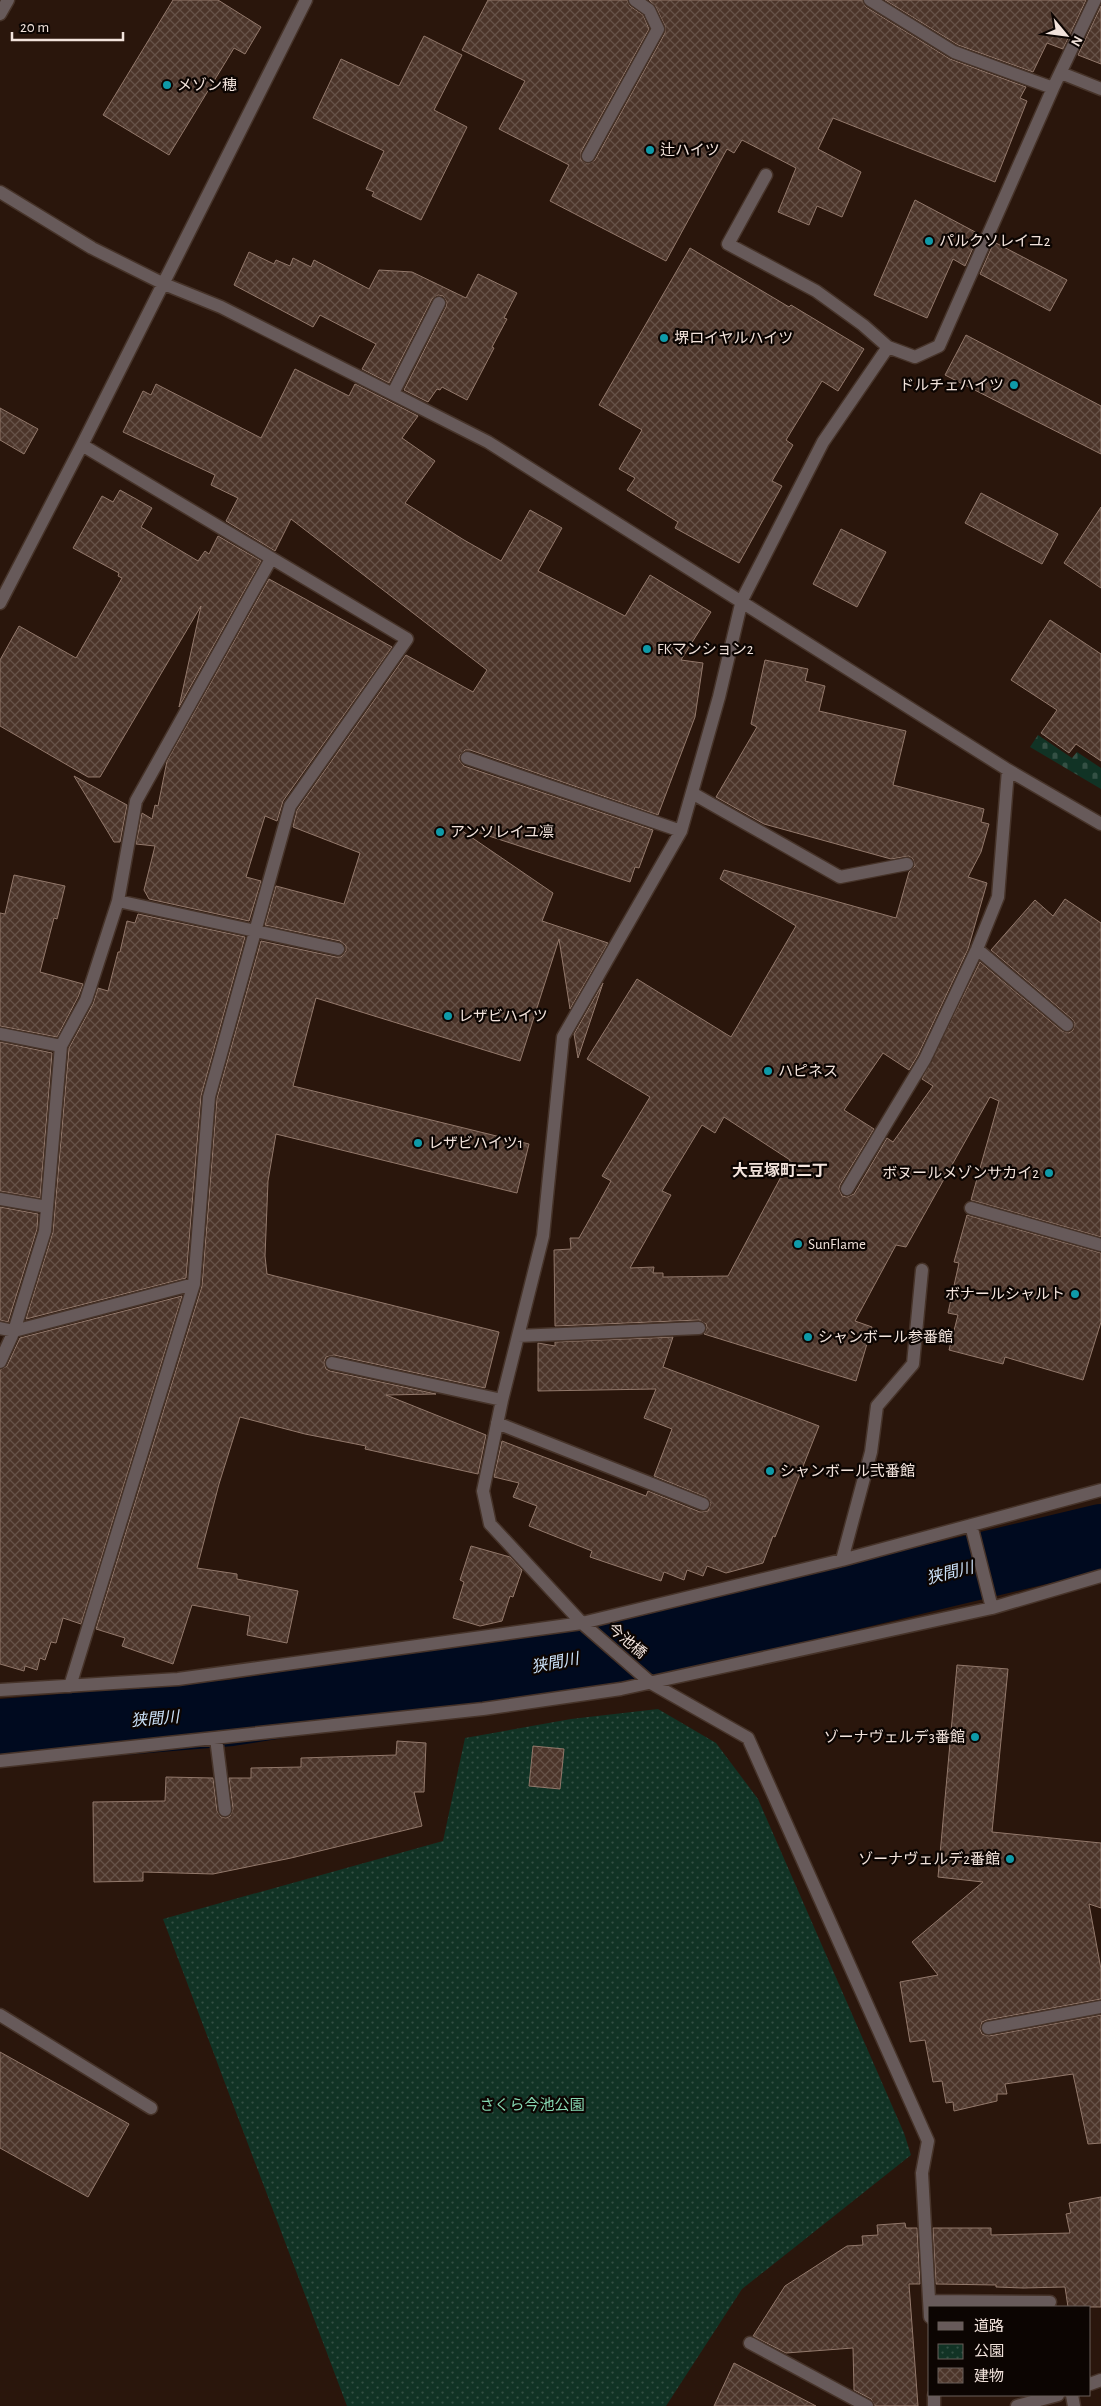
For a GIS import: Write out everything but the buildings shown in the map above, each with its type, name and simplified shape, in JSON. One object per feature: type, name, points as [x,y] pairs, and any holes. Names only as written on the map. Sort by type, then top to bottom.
[{"type":"street","points":[[0,14],[8,0]]},
{"type":"street","points":[[0,603],[164,284],[306,0]]},
{"type":"street","points":[[588,156],[658,29],[649,10],[635,0]]},
{"type":"street","points":[[870,0],[954,52],[1053,88]]},
{"type":"street","points":[[766,175],[728,244],[816,291],[863,325],[888,346],[915,357],[939,346],[999,214],[1053,88],[1096,0]]},
{"type":"street","points":[[1061,73],[1101,89]]},
{"type":"street","points":[[0,192],[92,248],[164,284],[221,307],[488,442],[742,600],[1008,770],[1101,824]]},
{"type":"street","points":[[393,394],[439,303]]},
{"type":"street","name":"今池橋","points":[[888,346],[823,442],[742,600],[719,697],[681,831],[563,1037],[543,1236],[502,1400],[483,1491],[490,1524],[582,1623],[651,1683],[748,1738],[928,2141],[922,2173],[929,2306]]},
{"type":"street","points":[[70,1686],[194,1284],[209,1097],[290,806],[407,639],[82,445]]},
{"type":"street","points":[[0,1362],[14,1331],[45,1232],[61,1046],[86,1000],[118,901],[136,801],[271,559]]},
{"type":"street","points":[[467,758],[681,831]]},
{"type":"street","points":[[847,1188],[925,1059],[998,897],[1008,770]]},
{"type":"street","points":[[692,793],[840,877],[907,864]]},
{"type":"street","points":[[118,901],[338,949]]},
{"type":"street","points":[[976,949],[1067,1026]]},
{"type":"street","points":[[0,1034],[61,1046]]},
{"type":"street","points":[[0,1199],[47,1207]]},
{"type":"street","points":[[971,1208],[1101,1245]]},
{"type":"street","points":[[842,1560],[871,1452],[877,1406],[913,1364],[922,1270]]},
{"type":"street","points":[[0,1328],[14,1331],[194,1284]]},
{"type":"street","points":[[518,1336],[699,1328]]},
{"type":"street","points":[[332,1363],[502,1400]]},
{"type":"street","points":[[497,1423],[704,1504]]},
{"type":"street","points":[[0,1690],[178,1679],[582,1623],[842,1560],[1101,1490]]},
{"type":"street","points":[[971,1525],[992,1608]]},
{"type":"street","points":[[0,1761],[482,1709],[651,1683],[992,1608],[1101,1576]]},
{"type":"street","points":[[216,1738],[225,1810]]},
{"type":"street","points":[[988,2028],[1101,2007]]},
{"type":"street","points":[[0,2015],[151,2108]]},
{"type":"street","points":[[929,2301],[1050,2302]]},
{"type":"street","points":[[750,2343],[867,2406]]},
{"type":"street","points":[[1017,2406],[1054,2396]]},
{"type":"green space","points":[[1038,735],[1072,758],[1077,752],[1101,768],[1101,789],[1030,747]]},
{"type":"green space","name":"さくら今池公園","points":[[658,1709],[716,1743],[758,1799],[904,2133],[911,2155],[742,2289],[666,2406],[347,2406],[163,1919],[443,1841],[465,1738],[571,1719]]},
{"type":"waterway","name":"狭間川","points":[[0,1732],[231,1713],[381,1689],[515,1671],[659,1643],[1101,1537]]},
{"type":"place","name":"メゾン穂","points":[[167,85]]},
{"type":"place","name":"辻ハイツ","points":[[650,150]]},
{"type":"place","name":"パルクソレイユ2","points":[[929,241]]},
{"type":"place","name":"堺ロイヤルハイツ","points":[[664,338]]},
{"type":"place","name":"ドルチェハイツ","points":[[1014,385]]},
{"type":"place","name":"FKマンション2","points":[[647,649]]},
{"type":"place","name":"アンソレイユ凛","points":[[440,832]]},
{"type":"place","name":"レザビハイツ","points":[[448,1016]]},
{"type":"place","name":"ハピネス","points":[[768,1071]]},
{"type":"place","name":"レザビハイツ1","points":[[418,1143]]},
{"type":"place","name":"ボヌールメゾンサカイ2","points":[[1049,1173]]},
{"type":"place","name":"SunFlame","points":[[798,1244]]},
{"type":"place","name":"ボナールシャルト","points":[[1075,1294]]},
{"type":"place","name":"シャンボール参番館","points":[[808,1337]]},
{"type":"place","name":"シャンボール弐番館","points":[[770,1471]]},
{"type":"place","name":"ゾーナヴェルデ3番館","points":[[975,1737]]},
{"type":"place","name":"ゾーナヴェルデ2番館","points":[[1010,1859]]},
{"type":"district","name":"大豆塚町二丁","points":[[780,1171]]}]
